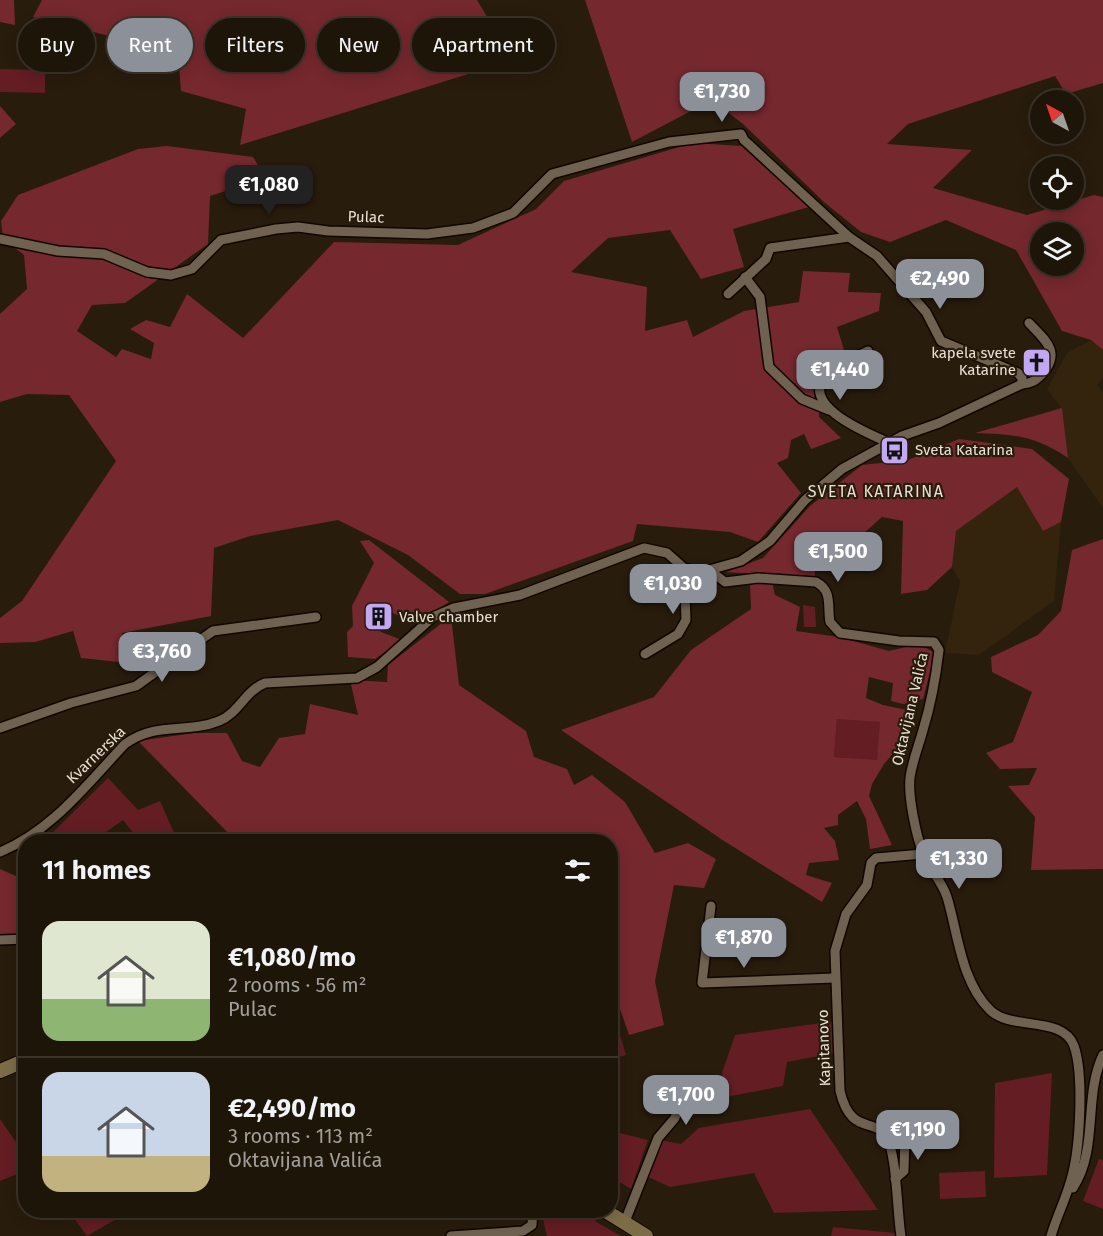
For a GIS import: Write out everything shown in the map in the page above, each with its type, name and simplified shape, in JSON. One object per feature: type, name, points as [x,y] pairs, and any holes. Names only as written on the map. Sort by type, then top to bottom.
[{"type":"main road","points":[[0,1071],[18,1063]]},
{"type":"main road","points":[[615,1218],[646,1236]]},
{"type":"street","name":"Pulac","points":[[0,239],[58,251],[104,254],[147,272],[171,275],[192,269],[221,240],[265,230],[298,227],[328,231],[427,234],[473,228],[513,213],[552,174],[669,142],[741,134],[744,140],[849,237]]},
{"type":"street","points":[[728,294],[766,259],[770,248],[849,237],[877,256],[926,312],[941,341],[1018,373],[1022,378],[1022,384]]},
{"type":"street","points":[[745,277],[760,297],[769,367],[802,399],[829,410],[892,444]]},
{"type":"street","name":"Oktavijana Valića","points":[[360,676],[377,667],[433,617],[454,608],[520,594],[644,548],[667,553],[684,568],[709,570],[751,556],[770,541],[805,500],[826,480],[892,444],[902,436],[939,423],[1022,384],[1034,382],[1050,365],[1052,354],[1045,340],[1029,323]]},
{"type":"street","points":[[829,410],[820,394],[821,381],[828,372],[841,363],[868,351]]},
{"type":"street","points":[[645,654],[678,634],[686,620],[684,568]]},
{"type":"street","name":"Oktavijana Valića","points":[[709,570],[725,582],[758,578],[816,582],[824,586],[829,593],[830,622],[840,633],[899,641],[934,642],[939,650],[926,719],[910,777],[910,796],[923,854],[947,896],[963,960],[988,1009],[1005,1018],[1060,1030],[1071,1038],[1074,1045],[1079,1118],[1077,1152],[1068,1191],[1058,1210],[1051,1236]]},
{"type":"street","points":[[0,728],[63,706],[136,687],[213,631],[316,617]]},
{"type":"street","name":"Kvarnerska","points":[[37,834],[125,744],[140,734],[221,721],[234,712],[250,692],[266,683],[360,676]]},
{"type":"street","name":"Kvarnerska","points":[[0,852],[18,848]]},
{"type":"street","name":"Kapitanovo","points":[[901,1236],[895,1179],[887,1138],[880,1131],[860,1124],[844,1107],[840,1091],[838,1008],[834,978],[835,951],[846,914],[867,885],[871,863],[882,856],[923,854]]},
{"type":"street","points":[[711,906],[702,982],[834,978]]},
{"type":"street","points":[[0,940],[18,939]]},
{"type":"street","name":"Oktavijana Valića","points":[[1068,1191],[1074,1188],[1086,1164],[1093,1104],[1103,1055]]},
{"type":"street","points":[[624,1224],[658,1138],[675,1118],[682,1095]]},
{"type":"street","points":[[895,1179],[904,1171],[905,1136],[918,1121]]},
{"type":"street","points":[[451,1236],[523,1231],[532,1226],[532,1218]]},
{"type":"shaded area","points":[[0,0],[14,0],[15,25],[0,22]]},
{"type":"shaded area","points":[[42,0],[477,0],[488,18],[412,18],[412,72],[474,72],[240,145],[246,109],[181,91],[180,72],[193,72],[193,18],[107,18],[107,35],[95,32],[95,18],[33,17]]},
{"type":"shaded area","points":[[585,0],[1103,0],[1103,83],[1079,90],[1064,90],[1055,76],[908,124],[887,144],[972,150],[933,188],[1027,215],[1044,210],[1084,210],[1084,198],[1094,195],[1103,197],[1103,350],[1091,340],[1062,331],[1031,276],[1084,276],[1084,222],[1030,222],[1030,275],[1016,250],[946,220],[890,242],[861,232],[825,203],[743,124],[712,100],[632,142]]},
{"type":"shaded area","points":[[0,69],[45,72],[45,93],[0,92]]},
{"type":"shaded area","points":[[0,106],[16,124],[0,138]]},
{"type":"shaded area","points":[[693,143],[742,146],[809,207],[733,229],[744,267],[701,279],[670,230],[608,238],[571,272],[647,287],[645,331],[687,320],[693,337],[744,311],[799,302],[803,271],[850,273],[848,292],[881,293],[879,311],[837,327],[845,353],[819,366],[819,417],[841,438],[811,449],[804,434],[791,440],[788,458],[777,463],[801,493],[758,542],[730,532],[637,524],[633,541],[485,594],[460,594],[408,555],[338,520],[250,536],[214,548],[211,616],[122,633],[119,662],[81,658],[73,631],[35,642],[0,643],[0,618],[22,601],[116,461],[69,395],[27,394],[0,402],[0,314],[27,289],[24,255],[3,239],[1,221],[18,195],[138,149],[167,146],[253,157],[266,178],[210,196],[208,244],[125,303],[92,305],[77,331],[116,357],[122,349],[151,359],[154,343],[130,329],[146,320],[170,327],[187,294],[243,338],[334,242],[458,245],[536,209],[564,181]]},
{"type":"shaded area","points":[[1091,340],[1103,350],[1103,377],[1097,385],[1103,392],[1103,508],[1068,458],[1062,409],[1047,389],[1067,353]]},
{"type":"shaded area","points":[[1062,408],[1068,458],[1045,445],[1023,438],[975,433]]},
{"type":"shaded area","points":[[959,439],[1032,449],[1069,479],[1061,522],[1043,531],[1017,487],[956,531],[952,567],[927,590],[901,594],[903,521],[882,517],[862,535],[875,569],[837,536],[814,542],[815,578],[726,572],[763,558],[810,506],[862,465],[908,460]]},
{"type":"shaded area","points":[[1017,486],[1043,531],[1061,522],[1054,601],[979,655],[945,653],[960,581],[952,567],[956,531]]},
{"type":"shaded area","points":[[1103,539],[1103,869],[1031,870],[1035,817],[1008,786],[1029,785],[1037,768],[1000,769],[986,753],[1013,742],[1032,692],[992,672],[991,657],[1038,635],[1061,611],[1072,550]]},
{"type":"shaded area","points":[[369,540],[449,602],[415,624],[375,604],[368,619],[381,632],[402,640],[375,659],[348,657],[347,632],[353,626],[352,606],[374,563],[360,541]]},
{"type":"shaded area","points":[[772,582],[775,595],[800,607],[796,631],[839,637],[889,651],[919,644],[935,653],[923,699],[903,704],[891,701],[893,683],[869,677],[866,698],[883,705],[912,711],[910,733],[884,764],[872,784],[869,796],[892,845],[870,849],[866,819],[857,801],[838,815],[838,825],[824,828],[835,841],[839,860],[809,863],[806,875],[832,883],[822,902],[724,841],[561,730],[654,697],[691,650],[751,609],[750,583]],"holes":[[[837,719],[880,722],[877,760],[834,757]]]},
{"type":"shaded area","points":[[803,605],[815,607],[816,627],[804,627]]},
{"type":"shaded area","points":[[451,616],[459,685],[526,731],[534,757],[567,769],[574,785],[592,775],[625,802],[655,853],[688,843],[716,859],[704,888],[674,885],[655,981],[664,1025],[629,1035],[618,1006],[618,834],[229,834],[138,741],[194,733],[227,733],[242,761],[260,767],[279,738],[305,734],[310,704],[358,715],[350,680],[387,682],[388,665]]},
{"type":"shaded area","points":[[837,718],[881,722],[877,761],[834,757]]},
{"type":"shaded area","points":[[108,778],[138,810],[160,801],[175,834],[134,834],[123,820],[105,834],[51,834]]},
{"type":"shaded area","points":[[0,869],[18,877],[18,934],[0,935]]},
{"type":"shaded area","points":[[835,1021],[835,1053],[787,1062],[783,1086],[726,1097],[722,1073],[735,1035]]},
{"type":"shaded area","points":[[618,1028],[626,1055],[618,1057]]},
{"type":"shaded area","points":[[1052,1073],[1047,1175],[994,1178],[995,1083]]},
{"type":"shaded area","points":[[810,1109],[878,1210],[774,1213],[754,1173],[670,1187],[646,1176],[660,1140],[681,1144],[699,1128]]},
{"type":"shaded area","points":[[0,1119],[18,1145],[18,1174],[0,1181]]},
{"type":"shaded area","points":[[620,1133],[648,1140],[631,1189],[618,1181]]},
{"type":"shaded area","points":[[1099,1159],[1103,1160],[1103,1209],[1083,1201]]},
{"type":"shaded area","points":[[985,1171],[986,1197],[940,1199],[939,1173]]},
{"type":"shaded area","points":[[74,1218],[118,1218],[87,1236]]},
{"type":"shaded area","points":[[543,1218],[592,1218],[621,1236],[547,1236]]},
{"type":"shaded area","points":[[833,1227],[895,1233],[895,1236],[831,1236]]},
{"type":"place","name":"kapela svete Katarine","points":[[1037,362]]},
{"type":"place","name":"Sveta Katarina","points":[[894,450]]},
{"type":"place","name":"Valve chamber","points":[[378,617]]},
{"type":"district","name":"SVETA KATARINA","points":[[876,491]]}]
